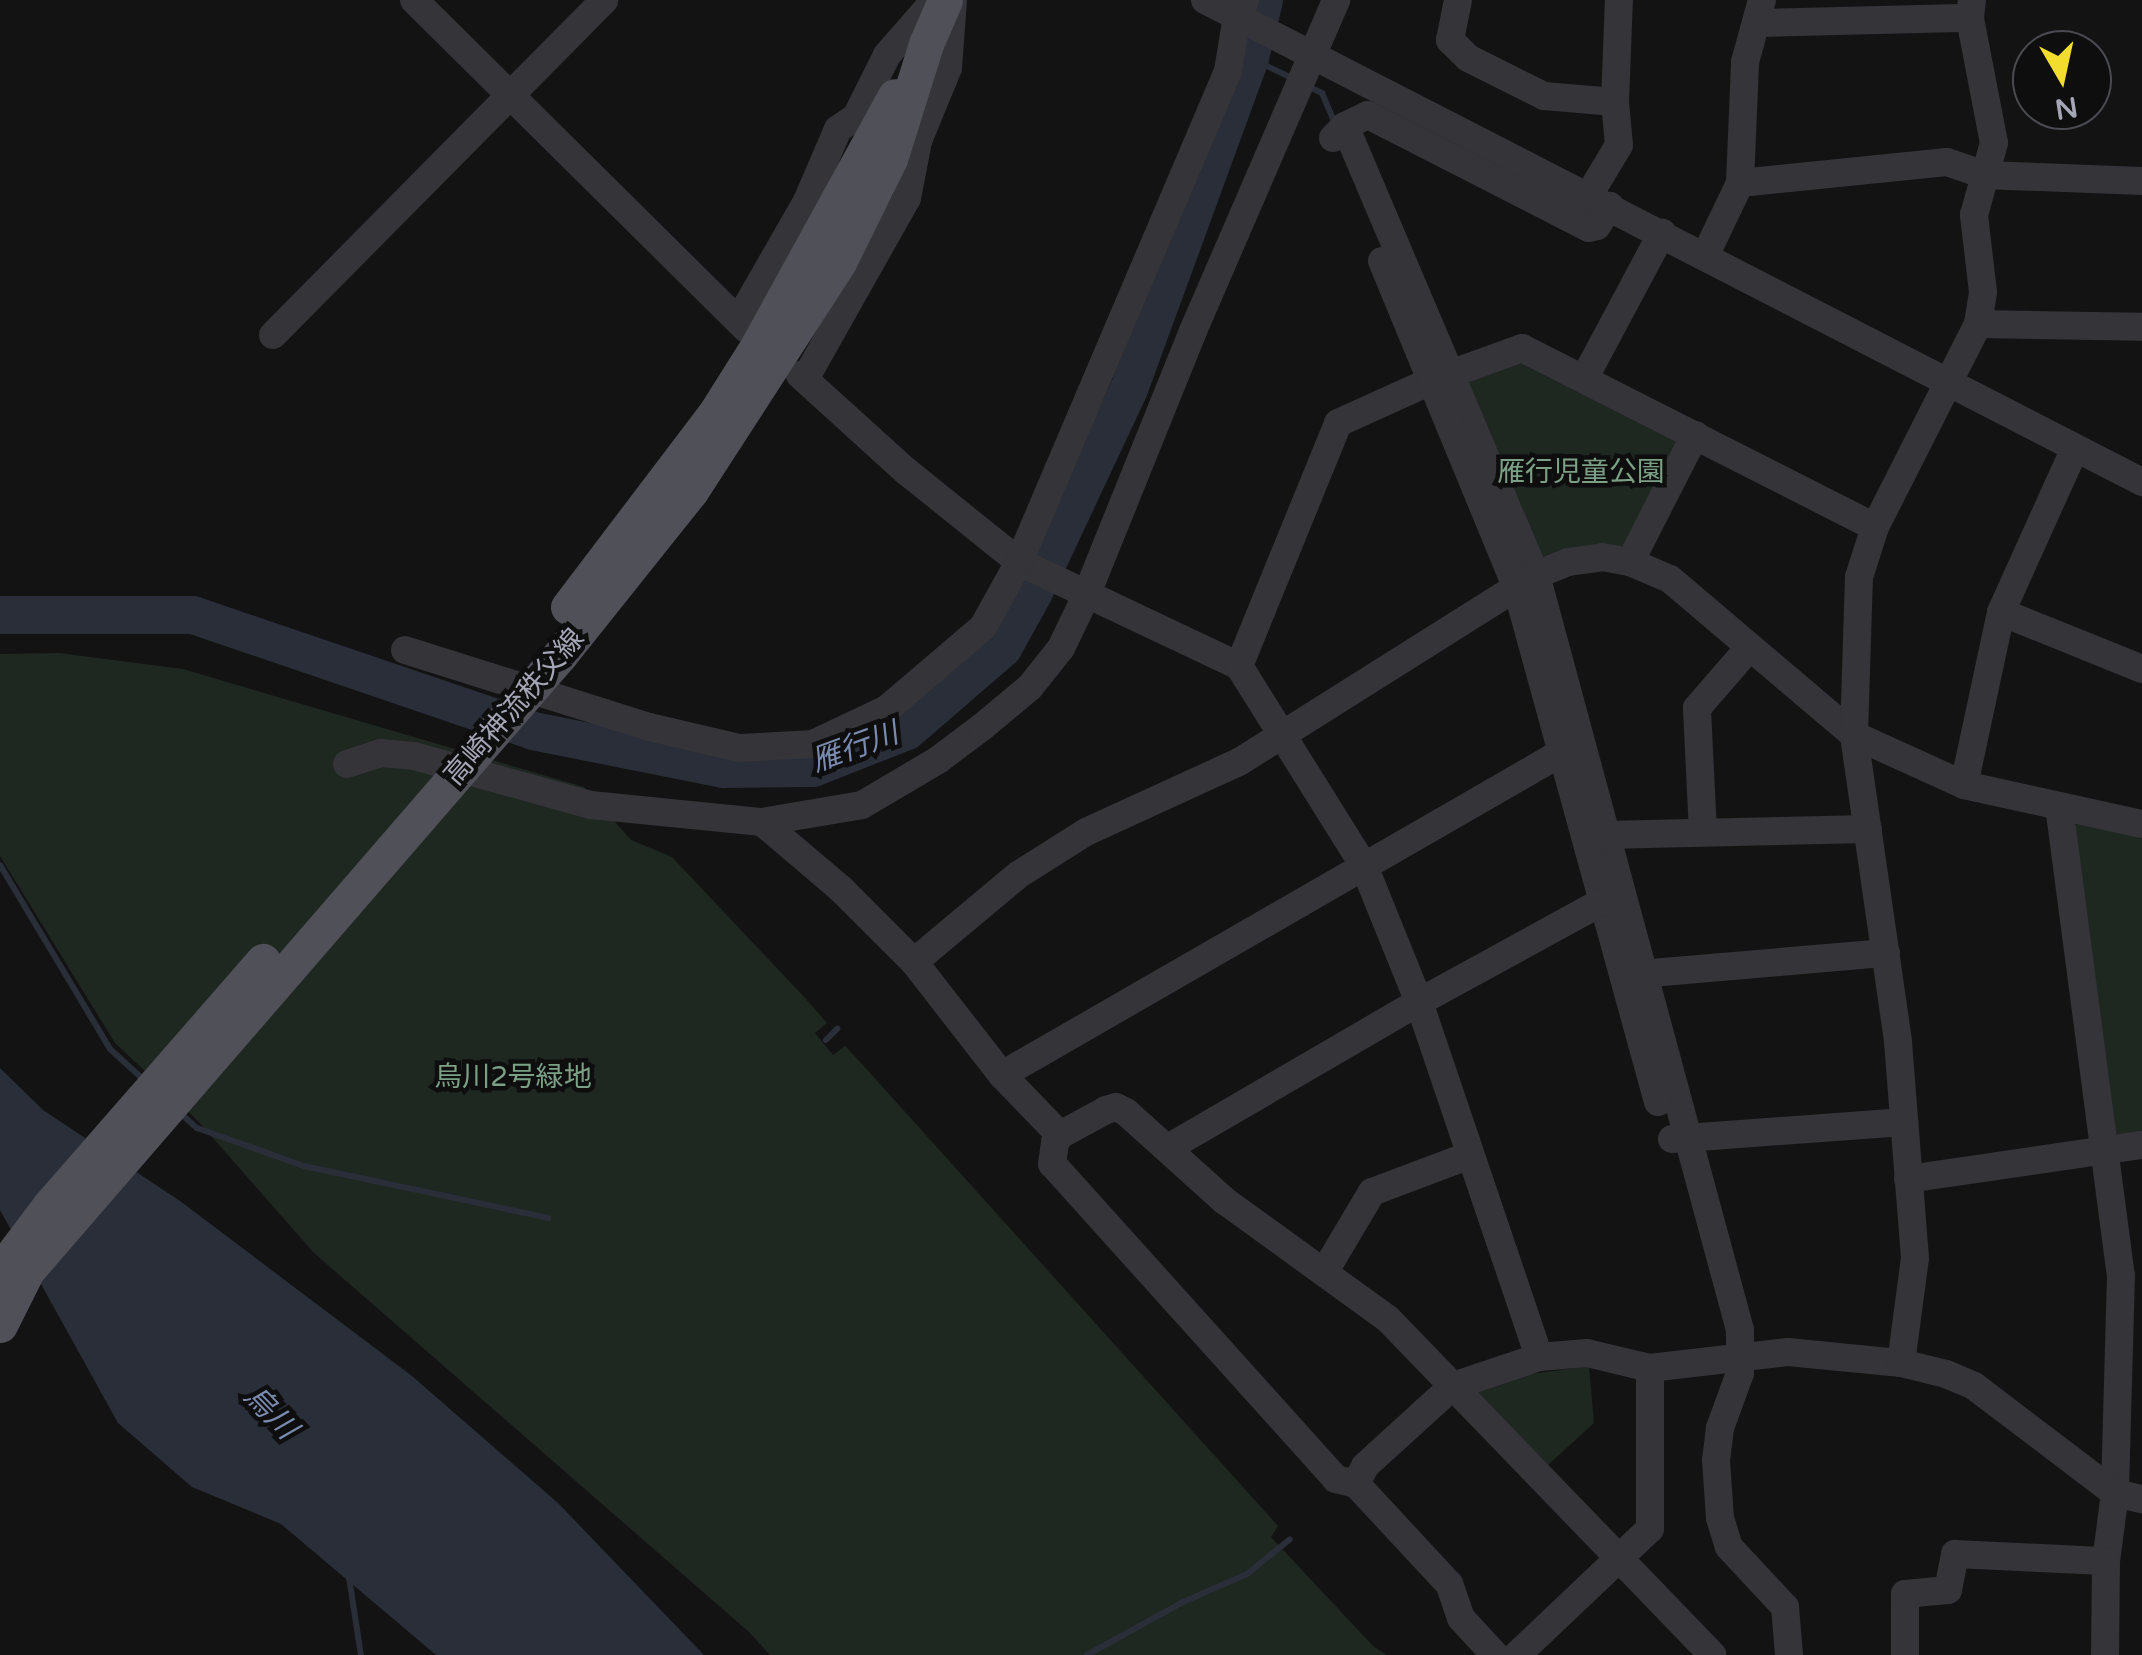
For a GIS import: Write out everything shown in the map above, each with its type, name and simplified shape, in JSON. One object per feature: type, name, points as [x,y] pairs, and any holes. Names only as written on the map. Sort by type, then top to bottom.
[{"type":"main road","name":"高崎神流秩父線","points":[[0,1302],[8,1266],[50,1205],[691,490],[840,262],[890,160],[926,44],[945,0]]},
{"type":"main road","name":"高崎神流秩父線","points":[[8,1266],[552,646]]},
{"type":"main road","points":[[0,1325],[8,1266]]},
{"type":"street","points":[[414,0],[744,324],[807,201],[838,129],[856,117],[887,54],[935,0]]},
{"type":"street","points":[[273,335],[604,0]]},
{"type":"street","points":[[953,0],[948,68],[918,141],[906,198],[802,377],[906,470],[1019,562],[1238,666],[1364,866],[1419,1002],[1468,1156],[1540,1357]]},
{"type":"street","points":[[1205,0],[1240,8],[1314,54],[2142,482]]},
{"type":"street","points":[[347,764],[380,753],[414,756],[591,805],[671,809],[762,822],[862,805],[938,760],[1030,687],[1061,648],[1336,0]]},
{"type":"street","points":[[1458,0],[1450,40],[1468,58],[1544,96],[1615,102]]},
{"type":"street","points":[[1619,0],[1615,102],[1619,144],[1600,201],[1598,226],[1589,228],[1368,114],[1344,126],[1441,378],[1526,582],[1678,1139],[1740,1330],[1740,1374],[1720,1428],[1715,1489],[1730,1547],[1785,1607],[1789,1655]]},
{"type":"street","points":[[405,650],[690,743],[739,748],[813,744],[887,709],[983,627],[1019,562],[1228,71],[1240,8]]},
{"type":"street","points":[[1705,256],[1740,182],[1745,62],[1761,12],[1971,9],[1994,142],[1974,216],[1983,292],[1978,324],[1875,527],[1858,577],[1854,735],[1886,953],[1914,1258],[1901,1363]]},
{"type":"street","points":[[1740,182],[1947,162],[1985,175],[2142,181]]},
{"type":"street","points":[[1584,378],[1662,234]]},
{"type":"street","points":[[1978,324],[2142,327]]},
{"type":"street","points":[[1238,666],[1338,423],[1522,348],[1875,527]]},
{"type":"street","points":[[1630,562],[1695,435]]},
{"type":"street","points":[[1964,785],[2001,612],[2074,448]]},
{"type":"street","points":[[914,962],[1018,875],[1086,832],[1239,762],[1526,582],[1568,562],[1602,557],[1630,562],[1670,579],[1854,735],[1964,785],[2142,824]]},
{"type":"street","points":[[2001,612],[2142,669]]},
{"type":"street","points":[[1703,832],[1697,708],[1749,648]]},
{"type":"street","points":[[1002,1075],[1570,747]]},
{"type":"street","points":[[2059,806],[2105,1151],[2132,1273],[2128,1496],[2106,1561],[2105,1655]]},
{"type":"street","points":[[762,822],[841,889],[914,962],[1002,1075],[1060,1135]]},
{"type":"street","points":[[1594,839],[1703,832],[1868,829]]},
{"type":"street","points":[[1168,1148],[1419,1002],[1612,900]]},
{"type":"street","points":[[1633,974],[1886,953]]},
{"type":"street","points":[[1495,1655],[1461,1618],[1449,1584],[1356,1484],[1336,1480],[1052,1164],[1060,1135],[1116,1107],[1225,1200],[1388,1319],[1620,1555],[1712,1655]]},
{"type":"street","points":[[1678,1139],[1904,1122]]},
{"type":"street","points":[[1908,1178],[2142,1145]]},
{"type":"street","points":[[1325,1271],[1372,1192],[1468,1156]]},
{"type":"street","points":[[1356,1484],[1364,1466],[1453,1386],[1540,1357],[1587,1353],[1650,1368],[1788,1352],[1901,1363],[1974,1386],[2128,1496]]},
{"type":"street","points":[[1517,1655],[1650,1528],[1650,1368]]},
{"type":"street","points":[[1906,1655],[1905,1594],[1948,1590],[1955,1554],[2106,1561]]},
{"type":"green space","name":"雁行児童公園","points":[[1520,361],[1677,438],[1681,447],[1627,545],[1543,560],[1464,390],[1468,380]]},
{"type":"green space","name":"烏川2号緑地","points":[[59,653],[183,669],[584,787],[631,840],[672,857],[806,999],[827,1023],[815,1033],[833,1055],[845,1046],[861,1063],[1278,1526],[1271,1537],[1374,1647],[1387,1655],[770,1655],[749,1632],[314,1253],[198,1121],[115,1043],[0,856],[0,654]]},
{"type":"green space","points":[[2085,821],[2142,834],[2142,1132],[2120,1136],[2112,1131],[2071,827]]},
{"type":"green space","points":[[1589,1366],[1594,1423],[1548,1465],[1473,1393],[1509,1377]]},
{"type":"water","name":"烏川","points":[[0,1068],[43,1110],[180,1201],[412,1376],[558,1503],[704,1655],[436,1655],[281,1524],[192,1487],[118,1423],[0,1210]]},
{"type":"waterway","name":"雁行川","points":[[0,615],[193,615],[533,731],[724,769],[813,768],[907,731],[1003,648],[1033,594],[1129,389],[1250,58],[1264,0]]},
{"type":"waterway","points":[[1250,58],[1294,79]]},
{"type":"waterway","points":[[1305,85],[1322,93],[1335,124]]},
{"type":"waterway","points":[[0,865],[110,1049],[144,1080]]},
{"type":"waterway","points":[[826,1040],[837,1029]]},
{"type":"waterway","points":[[179,1112],[197,1128],[304,1166],[549,1218]]},
{"type":"waterway","points":[[1087,1655],[1183,1602],[1247,1574],[1290,1539]]},
{"type":"waterway","points":[[349,1577],[361,1655]]}]
